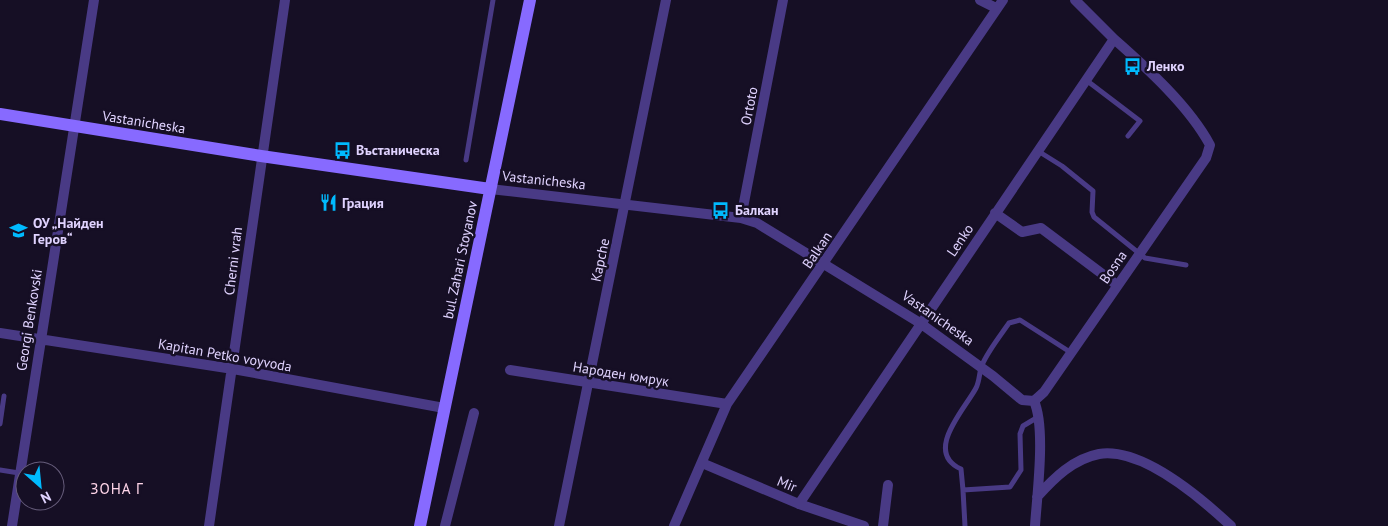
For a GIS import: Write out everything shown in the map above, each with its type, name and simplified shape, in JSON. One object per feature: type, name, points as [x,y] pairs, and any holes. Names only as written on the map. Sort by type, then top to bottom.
[{"type":"main road","name":"bul. Zahari Stoyanov","points":[[420,526],[530,0]]},
{"type":"main road","name":"Vastanicheska","points":[[0,114],[261,156],[490,189]]},
{"type":"street","name":"Georgi Benkovski","points":[[21,461],[94,0]]},
{"type":"street","name":"Cherni vrah","points":[[209,526],[285,0]]},
{"type":"street","name":"Kapche","points":[[559,526],[666,0]]},
{"type":"street","name":"Ortoto","points":[[741,218],[783,0]]},
{"type":"street","points":[[980,0],[999,4]]},
{"type":"street","points":[[1075,0],[1114,38]]},
{"type":"street","name":"Balkan","points":[[674,526],[727,404],[999,4]]},
{"type":"street","name":"Lenko","points":[[799,504],[1114,38]]},
{"type":"street","name":"Bosna","points":[[1034,401],[1044,392],[1206,158],[1210,145],[1203,133],[1155,76],[1114,38]]},
{"type":"street","name":"Vastanicheska","points":[[490,189],[741,218],[757,223],[825,262],[920,323],[981,366],[1022,400],[1034,401]]},
{"type":"street","points":[[995,213],[1022,232],[1041,228],[1117,285]]},
{"type":"street","name":"Kapitan Petko voyvoda","points":[[0,333],[233,369],[444,408]]},
{"type":"street","name":"Народен юмрук","points":[[510,370],[588,384],[727,404]]},
{"type":"street","points":[[1034,401],[1038,417],[1036,526]]},
{"type":"street","points":[[444,526],[474,413]]},
{"type":"street","points":[[1037,497],[1058,475],[1080,461],[1100,454],[1119,455],[1140,461],[1169,478],[1197,496],[1231,526]]},
{"type":"street","name":"Mir","points":[[702,463],[799,504],[864,526]]},
{"type":"street","points":[[883,526],[888,485]]},
{"type":"street","name":"Georgi Benkovski","points":[[12,526],[15,503]]},
{"type":"lane","points":[[466,160],[493,0]]},
{"type":"lane","points":[[1086,80],[1140,121],[1128,136]]},
{"type":"lane","points":[[1038,151],[1062,166],[1093,191],[1092,212],[1094,217],[1140,252],[1145,258],[1186,265]]},
{"type":"lane","points":[[965,526],[961,470],[950,461],[945,451],[950,429],[977,387],[981,366],[1009,323],[1015,320],[1020,320],[1070,352]]},
{"type":"lane","points":[[0,424],[4,396]]},
{"type":"lane","points":[[963,490],[1010,487],[1021,470],[1020,434],[1023,426],[1038,417]]},
{"type":"lane","points":[[0,470],[15,472]]},
{"type":"place","name":"Ленко","points":[[1133,66]]},
{"type":"place","name":"Въстаническа","points":[[342,150]]},
{"type":"place","name":"Грация","points":[[328,203]]},
{"type":"place","name":"Балкан","points":[[721,210]]},
{"type":"place","name":"ОУ „Найден Геров“","points":[[19,231]]},
{"type":"district","name":"ЗОНА Г","points":[[117,489]]}]
